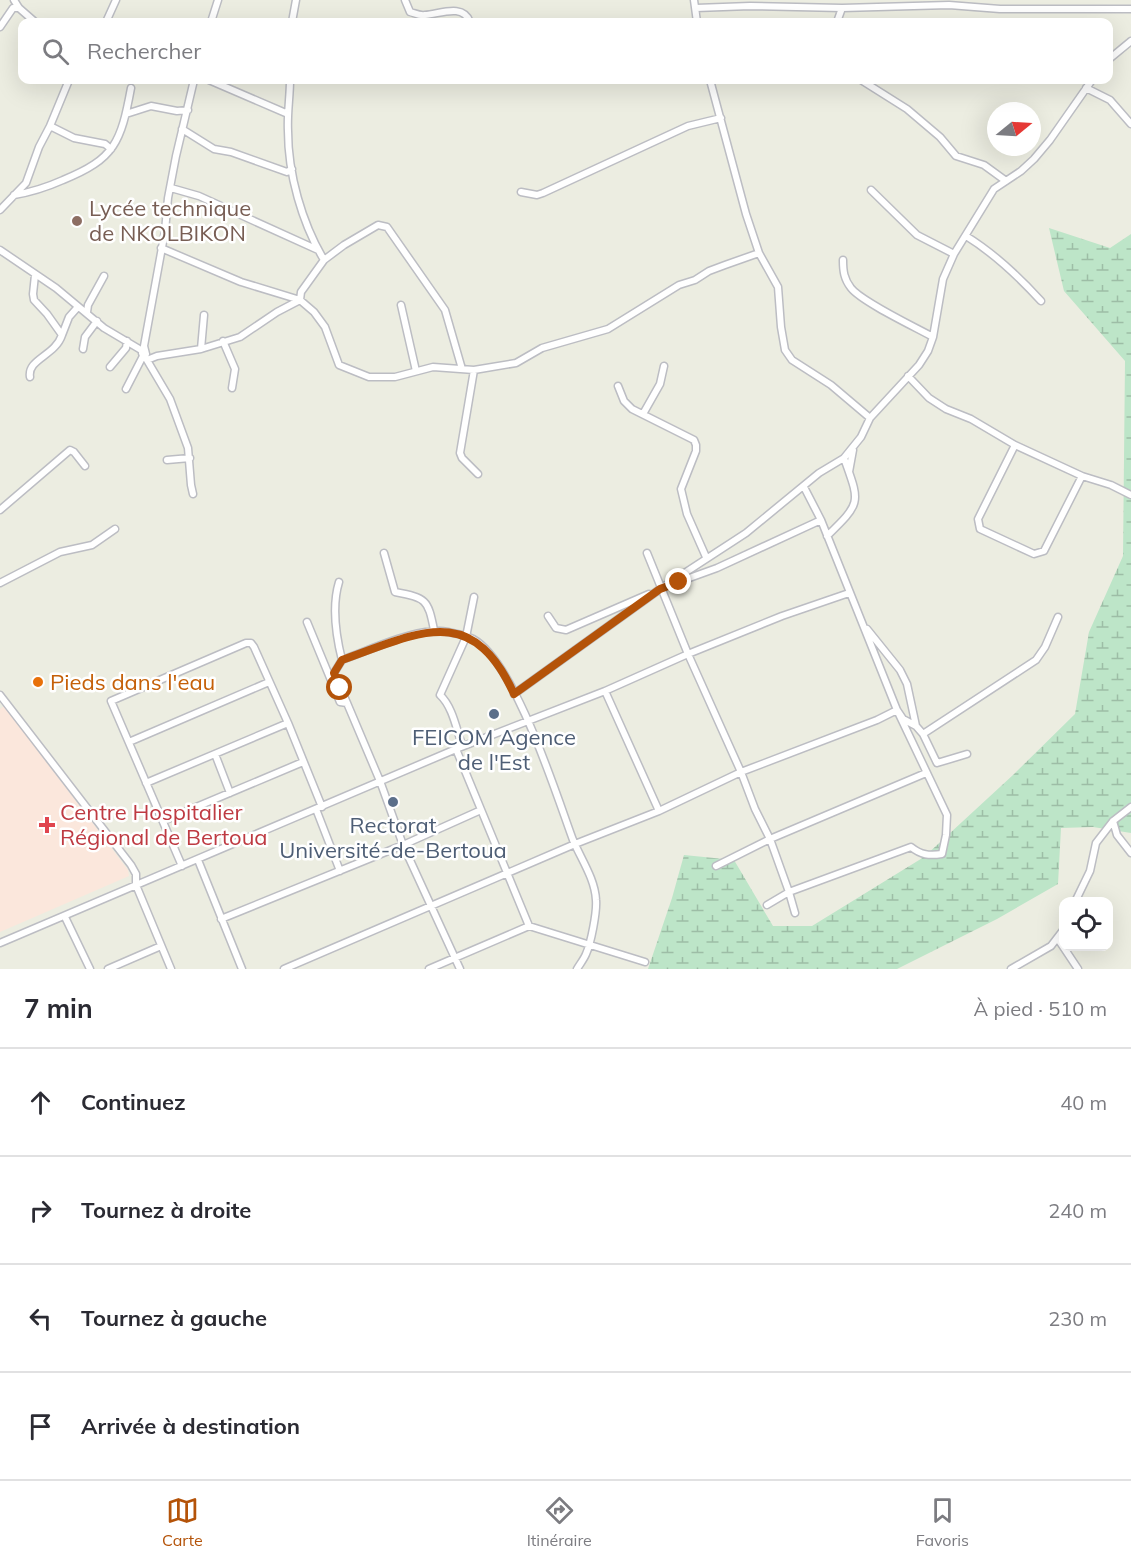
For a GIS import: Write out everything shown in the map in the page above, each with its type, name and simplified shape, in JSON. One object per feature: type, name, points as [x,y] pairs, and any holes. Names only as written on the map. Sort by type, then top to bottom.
[{"type":"street","points":[[14,0],[30,18]]},
{"type":"street","points":[[108,18],[116,0]]},
{"type":"street","points":[[212,18],[218,0]]},
{"type":"street","points":[[293,18],[296,0]]},
{"type":"street","points":[[405,0],[410,12],[424,18]]},
{"type":"street","points":[[694,0],[697,18]]},
{"type":"street","points":[[696,8],[752,3],[842,8],[949,5],[1000,9],[1131,9]]},
{"type":"street","points":[[0,27],[13,8],[19,8]]},
{"type":"street","points":[[838,18],[842,8]]},
{"type":"street","points":[[428,18],[438,11],[462,12],[469,18]]},
{"type":"street","points":[[1113,56],[1131,41]]},
{"type":"street","points":[[0,210],[26,183],[39,147],[67,84]]},
{"type":"street","points":[[147,360],[144,346],[171,188],[193,84]]},
{"type":"street","points":[[218,84],[288,114]]},
{"type":"street","points":[[290,84],[288,134],[292,169],[300,201],[324,260]]},
{"type":"street","points":[[711,84],[739,191],[759,253],[778,286],[785,350],[792,360],[831,385],[870,418]]},
{"type":"street","points":[[867,84],[907,109],[940,137],[956,156],[984,165],[1006,181]]},
{"type":"street","points":[[514,694],[660,589],[746,532],[819,473],[844,458],[853,449],[870,418],[923,358],[933,337],[939,291],[954,254],[994,189],[1022,171],[1039,153],[1089,84]]},
{"type":"street","points":[[14,195],[38,191],[86,171],[105,158],[118,138],[131,88]]},
{"type":"street","points":[[1086,88],[1110,100],[1131,124]]},
{"type":"street","points":[[126,114],[152,106],[177,111],[188,110]]},
{"type":"street","points":[[521,192],[537,195],[543,193],[688,126],[721,118]]},
{"type":"street","points":[[50,126],[74,138],[105,144],[111,149]]},
{"type":"street","points":[[183,129],[214,149],[231,152],[287,172],[292,169]]},
{"type":"street","points":[[171,188],[199,196],[318,250]]},
{"type":"street","points":[[872,190],[917,235],[954,254]]},
{"type":"street","points":[[300,300],[301,292],[324,260],[362,233],[378,225],[387,227],[445,310],[462,369]]},
{"type":"street","points":[[966,236],[982,246],[1041,301]]},
{"type":"street","points":[[161,248],[241,282],[300,300],[314,312],[325,327],[339,365],[369,377],[395,377],[433,367],[474,370],[516,363],[542,348],[608,329],[667,291],[695,280],[709,271],[759,253]]},
{"type":"street","points":[[0,250],[56,288],[77,308],[87,312],[104,328],[141,350],[170,399],[188,448],[190,485],[193,494]]},
{"type":"street","points":[[843,260],[844,275],[851,289],[865,300],[933,337]]},
{"type":"street","points":[[35,275],[34,300],[62,335]]},
{"type":"street","points":[[87,312],[88,305],[104,276]]},
{"type":"street","points":[[147,360],[157,356],[201,349],[240,337],[277,312],[300,300]]},
{"type":"street","points":[[401,306],[416,371]]},
{"type":"street","points":[[30,377],[31,365],[53,351],[69,317],[77,308]]},
{"type":"street","points":[[201,349],[204,315]]},
{"type":"street","points":[[83,349],[86,337],[97,321]]},
{"type":"street","points":[[110,368],[126,348],[127,341]]},
{"type":"street","points":[[223,341],[235,369],[232,388]]},
{"type":"street","points":[[126,389],[143,356],[141,350]]},
{"type":"street","points":[[644,414],[660,384],[663,366]]},
{"type":"street","points":[[474,370],[460,453],[478,474]]},
{"type":"street","points":[[908,376],[929,398],[946,409],[970,419],[1015,445],[1131,495]]},
{"type":"street","points":[[618,386],[632,409],[694,440],[696,451],[681,489],[687,514],[706,558]]},
{"type":"street","points":[[1015,445],[978,519],[978,524],[980,529],[1023,549],[1034,554],[1044,551],[1083,476]]},
{"type":"street","points":[[849,473],[853,449]]},
{"type":"street","points":[[0,510],[70,450],[85,466]]},
{"type":"street","points":[[167,460],[189,458]]},
{"type":"street","points":[[827,536],[855,504],[856,494],[844,458]]},
{"type":"street","points":[[767,905],[789,892],[911,847],[918,853],[942,854],[946,835],[947,815],[897,710],[821,520],[804,487]]},
{"type":"street","points":[[548,616],[556,628],[566,630],[660,589],[717,568],[821,520]]},
{"type":"street","points":[[0,583],[60,552],[92,545],[115,529]]},
{"type":"street","points":[[384,553],[395,592],[418,596],[430,608],[434,630]]},
{"type":"street","points":[[646,553],[755,809],[770,839],[795,913]]},
{"type":"street","points":[[339,582],[335,594],[342,660]]},
{"type":"street","points":[[0,943],[456,749],[605,691],[782,616],[849,593]]},
{"type":"street","points":[[849,593],[867,629],[900,670],[907,684],[916,726]]},
{"type":"street","points":[[456,749],[461,742],[440,695],[466,637],[474,597]]},
{"type":"street","points":[[923,734],[1036,660],[1048,641],[1058,617]]},
{"type":"street","points":[[307,622],[340,702],[347,703]]},
{"type":"street","points":[[460,969],[403,845],[380,781],[334,673],[342,660],[434,630],[474,640],[495,661],[505,676],[528,721],[592,882],[596,900],[587,953],[577,969]]},
{"type":"street","points":[[182,866],[111,701],[246,643],[251,643],[288,723],[340,871]]},
{"type":"street","points":[[129,742],[269,682]]},
{"type":"street","points":[[605,691],[659,811]]},
{"type":"street","points":[[0,695],[132,865],[136,874],[136,885],[171,969]]},
{"type":"street","points":[[897,710],[903,719],[916,726],[923,734],[937,763],[967,754]]},
{"type":"street","points":[[284,969],[431,908],[575,844],[659,811],[741,772],[877,720],[897,710]]},
{"type":"street","points":[[146,783],[288,723]]},
{"type":"street","points":[[456,749],[530,926]]},
{"type":"street","points":[[215,754],[230,793]]},
{"type":"street","points":[[163,821],[303,762]]},
{"type":"street","points":[[716,866],[770,839],[926,773]]},
{"type":"street","points":[[1077,897],[1090,871],[1096,843],[1113,821],[1131,807]]},
{"type":"street","points":[[221,919],[403,845],[481,810]]},
{"type":"street","points":[[1113,821],[1117,835],[1131,853]]},
{"type":"street","points":[[198,860],[242,969]]},
{"type":"street","points":[[65,917],[90,969]]},
{"type":"street","points":[[429,969],[530,926],[645,962]]},
{"type":"street","points":[[1011,969],[1052,946],[1058,939],[1078,969]]},
{"type":"street","points":[[108,969],[161,946]]},
{"type":"street","points":[[1026,962],[1028,969]]},
{"type":"shaded area","name":"Centre Hospitalier Régional de Bertoua","points":[[4,706],[128,870],[129,876],[0,932],[0,709]]},
{"type":"green space","points":[[1049,228],[1110,248],[1131,234],[1131,833],[1093,827],[1061,828],[1058,884],[997,919],[897,969],[648,969],[684,855],[734,860],[773,926],[812,926],[924,857],[1075,714],[1089,632],[1123,556],[1125,361],[1064,291]]},
{"type":"place","name":"Lycée technique de NKOLBIKON","points":[[77,221]]},
{"type":"place","name":"Pieds dans l'eau","points":[[38,682]]},
{"type":"place","name":"FEICOM Agence de l'Est","points":[[494,714]]},
{"type":"place","name":"Rectorat Université-de-Bertoua","points":[[393,802]]},
{"type":"place","name":"Centre Hospitalier Régional de Bertoua","points":[[47,825]]},
{"type":"route","points":[[340,688],[334,673],[342,660],[434,630],[474,640],[495,661],[514,694],[660,589],[679,582]]}]
